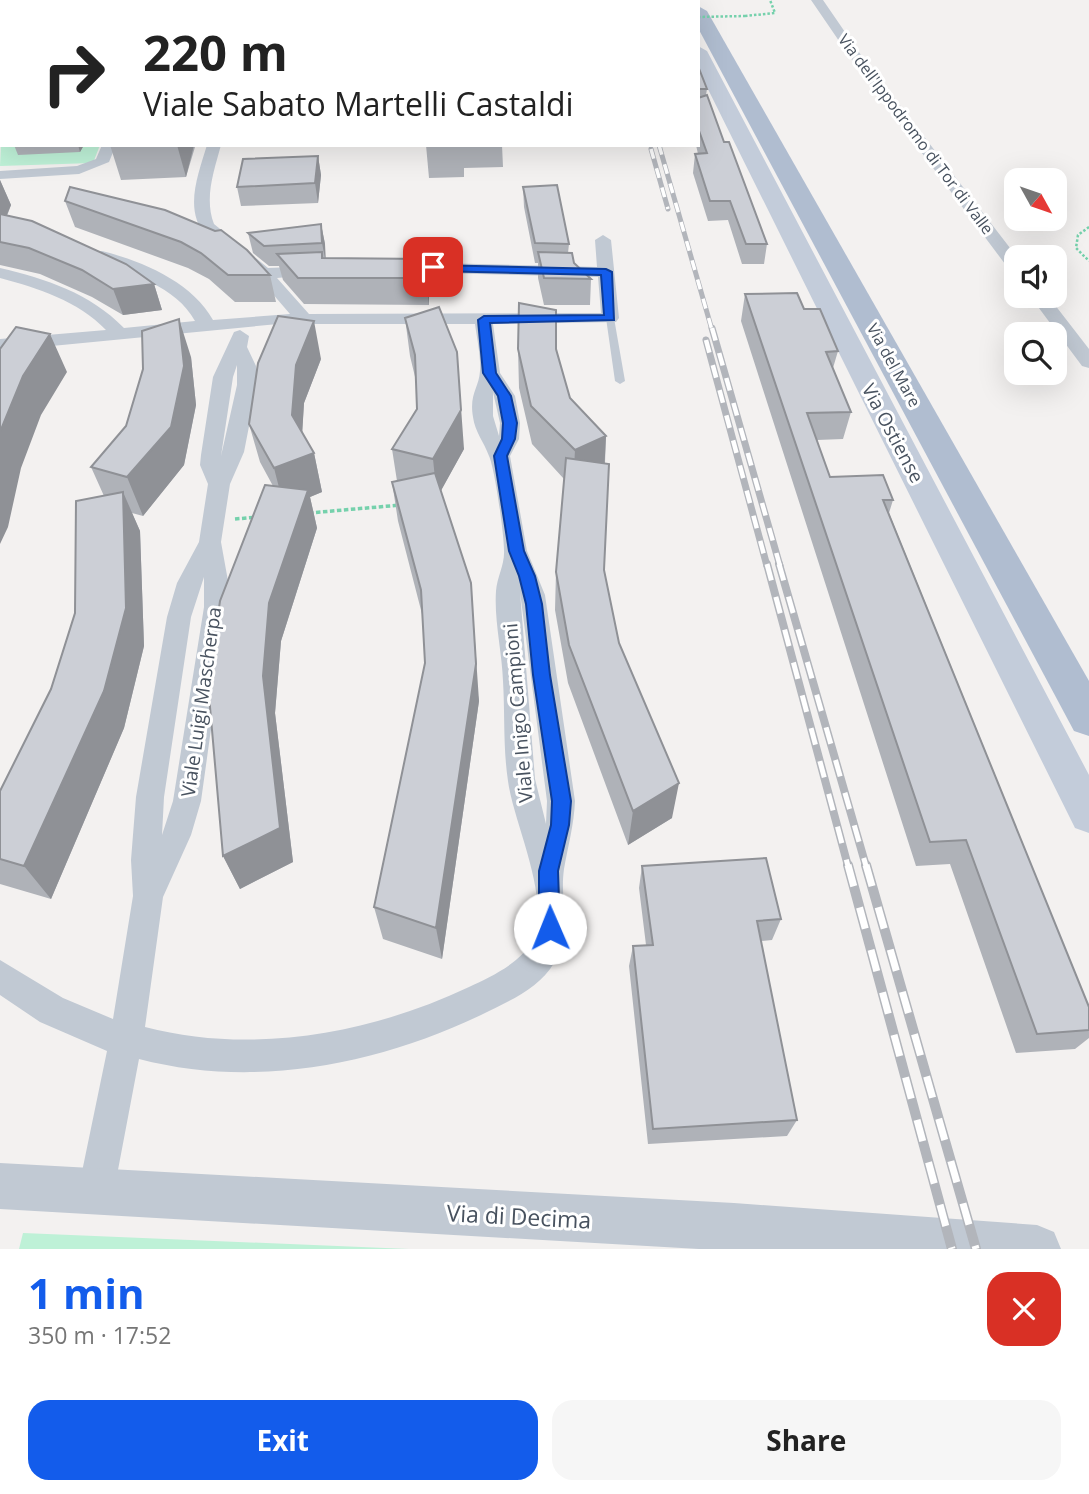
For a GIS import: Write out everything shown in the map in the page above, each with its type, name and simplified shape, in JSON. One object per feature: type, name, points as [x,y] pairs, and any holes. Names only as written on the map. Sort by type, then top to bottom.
[{"type":"main road","name":"Via del Mare","points":[[700,15],[1089,719]]},
{"type":"main road","name":"Via Ostiense","points":[[700,55],[1089,815]]},
{"type":"street","name":"Via dell'Ippodromo di Tor di Valle","points":[[817,0],[862,65],[1004,251]]},
{"type":"street","points":[[0,175],[85,169],[102,162],[108,147]]},
{"type":"street","points":[[214,147],[203,195],[205,223],[213,234],[262,274],[304,319]]},
{"type":"street","points":[[0,345],[206,324],[304,319],[610,318],[603,240]]},
{"type":"street","points":[[88,250],[176,290],[197,308],[206,324]]},
{"type":"street","points":[[382,267],[606,272]]},
{"type":"street","points":[[262,274],[331,269]]},
{"type":"street","points":[[0,272],[72,298],[100,316],[119,333]]},
{"type":"street","points":[[1048,308],[1089,362]]},
{"type":"street","name":"Viale Inigo Campioni","points":[[0,976],[62,1017],[126,1041],[240,1057],[294,1055],[359,1044],[430,1021],[495,990],[535,962],[546,947],[549,936],[548,871],[560,825],[561,801],[533,595],[516,551],[500,456],[486,429],[481,401],[482,387],[490,373],[484,320]]},
{"type":"street","name":"Viale Luigi Mascherpa","points":[[148,896],[177,835],[194,770],[216,607],[212,531],[219,484],[234,452],[247,385],[247,366],[239,349],[242,322]]},
{"type":"street","points":[[16,364],[31,342]]},
{"type":"street","name":"Viale Luigi Mascherpa","points":[[96,1191],[126,1041],[148,896],[146,860],[150,797],[179,617],[189,583],[212,531]]},
{"type":"street","name":"Viale Inigo Campioni","points":[[516,551],[508,592],[516,679],[519,761],[528,815],[548,871]]},
{"type":"street","name":"Via di Decima","points":[[0,1186],[734,1227],[1037,1249]]},
{"type":"lane","points":[[610,318],[620,381]]},
{"type":"path","points":[[700,17],[775,13],[771,0]]},
{"type":"path","points":[[1089,227],[1077,235],[1076,248],[1089,261]]},
{"type":"path","points":[[307,513],[410,505]]},
{"type":"path","points":[[212,531],[267,516]]},
{"type":"green space","points":[[1,147],[99,147],[93,163],[0,166]]},
{"type":"green space","points":[[23,1233],[409,1249],[19,1249]]},
{"type":"building","points":[[700,71],[707,89],[700,89]]},
{"type":"building","points":[[707,95],[724,142],[729,142],[767,244],[746,244],[730,201],[710,201],[695,154],[707,153],[700,134],[700,97]]},
{"type":"building","points":[[318,156],[315,183],[237,187],[243,159]]},
{"type":"building","points":[[557,185],[569,244],[535,243],[523,187]]},
{"type":"building","points":[[70,187],[165,210],[215,231],[221,230],[247,250],[270,275],[228,275],[201,253],[181,242],[65,201]]},
{"type":"building","points":[[0,214],[32,221],[126,264],[154,284],[113,289],[82,270],[29,248],[0,242]]},
{"type":"building","points":[[321,224],[322,243],[264,246],[248,233]]},
{"type":"building","points":[[322,252],[322,258],[426,259],[426,278],[298,278],[277,254]]},
{"type":"building","points":[[538,252],[572,253],[574,263],[591,279],[544,278]]},
{"type":"building","points":[[797,293],[804,309],[820,309],[838,351],[826,352],[851,412],[807,413],[830,477],[883,475],[893,500],[883,500],[1089,1007],[1089,1030],[1037,1034],[966,840],[930,842],[745,294]]},
{"type":"building","points":[[519,303],[556,310],[556,349],[570,398],[606,436],[575,450],[531,406],[518,349]]},
{"type":"building","points":[[439,307],[457,352],[461,410],[433,459],[392,449],[417,409],[415,355],[405,318]]},
{"type":"building","points":[[278,316],[314,321],[296,365],[292,415],[314,453],[274,468],[249,424],[258,363]]},
{"type":"building","points":[[179,319],[184,366],[171,427],[127,477],[91,467],[126,426],[143,369],[142,331]]},
{"type":"building","points":[[16,327],[50,334],[23,376],[0,432],[0,349]]},
{"type":"building","points":[[566,458],[609,464],[604,570],[619,643],[679,783],[633,811],[569,645],[556,572]]},
{"type":"building","points":[[435,473],[471,583],[476,664],[436,928],[374,907],[425,663],[421,590],[392,482]]},
{"type":"building","points":[[265,485],[308,490],[269,603],[263,676],[280,828],[223,856],[208,684],[220,601]]},
{"type":"building","points":[[123,492],[126,608],[104,691],[24,866],[0,859],[0,791],[51,689],[75,613],[76,501]]},
{"type":"building","points":[[766,858],[781,919],[757,921],[797,1120],[653,1129],[633,946],[653,945],[642,866]]},
{"type":"railway","points":[[660,147],[712,330]]},
{"type":"railway","points":[[651,149],[668,209]]},
{"type":"railway","points":[[712,328],[780,566]]},
{"type":"railway","points":[[706,340],[767,566]]},
{"type":"railway","points":[[767,564],[848,866]]},
{"type":"railway","points":[[779,564],[866,866]]},
{"type":"railway","points":[[848,865],[952,1249]]},
{"type":"railway","points":[[866,865],[976,1249]]},
{"type":"route","points":[[433,267],[606,272],[610,318],[484,320],[490,373],[505,396],[510,423],[509,439],[500,456],[516,551],[533,595],[561,801],[562,815],[548,871],[550,928]]}]
